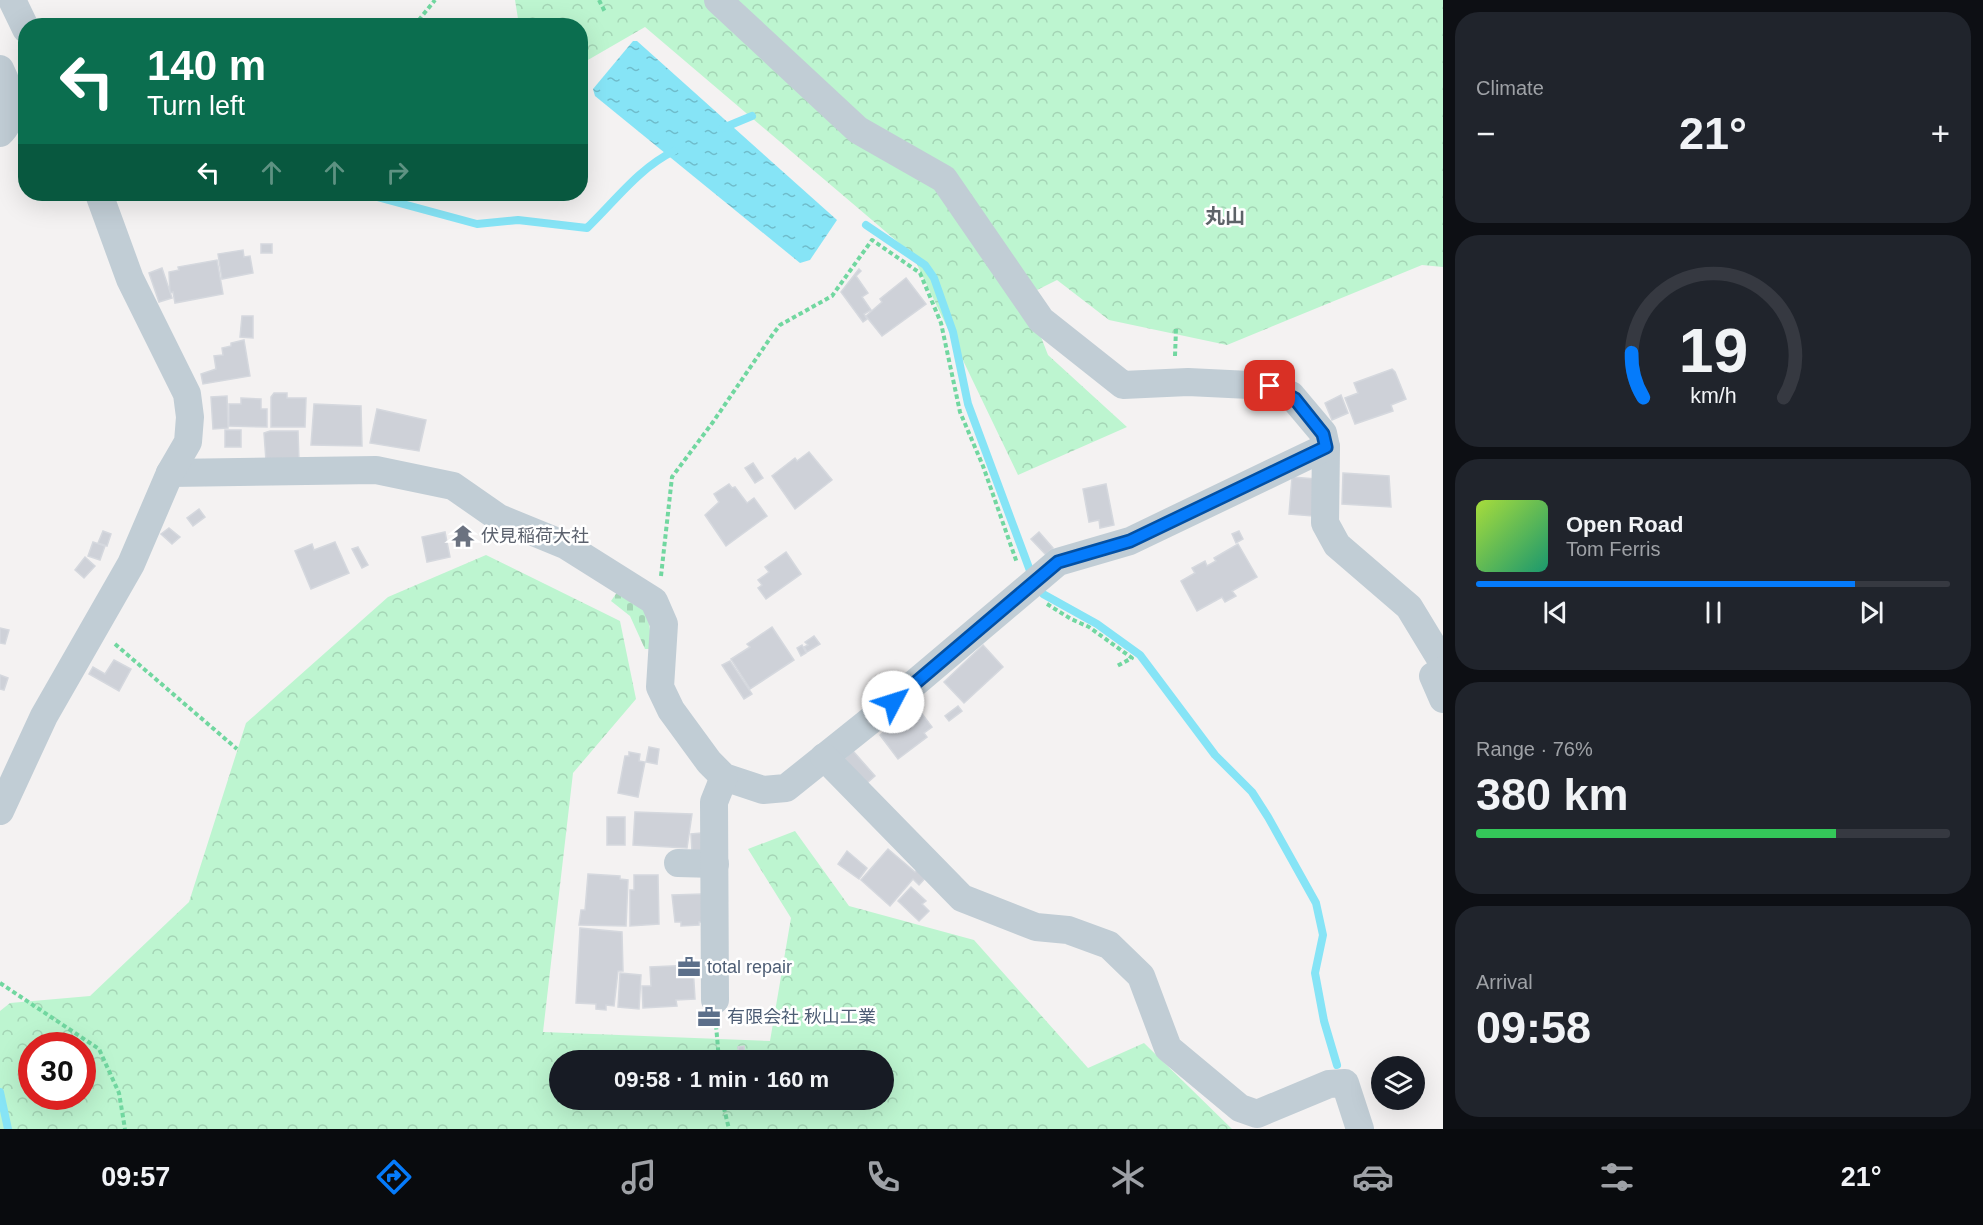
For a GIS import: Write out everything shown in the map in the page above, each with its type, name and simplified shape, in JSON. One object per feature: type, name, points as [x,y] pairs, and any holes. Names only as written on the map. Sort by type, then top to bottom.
[{"type":"street","points":[[718,0],[858,130],[944,179],[1041,320],[1123,385],[1188,382],[1270,386],[1295,399],[1323,434],[1326,447],[1325,523],[1337,545],[1409,607],[1443,663]]},
{"type":"street","points":[[0,69],[12,107],[5,129],[0,133]]},
{"type":"street","points":[[0,811],[44,716],[131,564],[170,473],[188,442],[190,417],[188,394],[130,279],[102,201]]},
{"type":"street","points":[[170,473],[376,470],[453,486],[499,518],[566,545],[654,602],[664,624],[660,687],[671,710],[709,762],[724,777],[763,790],[777,790],[786,788],[1058,562],[1130,541],[1326,447]]},
{"type":"street","points":[[1409,579],[1431,615],[1418,622]]},
{"type":"street","points":[[1443,670],[1433,676],[1443,699]]},
{"type":"street","points":[[824,757],[962,898],[1036,927],[1064,929],[1109,945],[1141,976],[1168,1047],[1251,1103],[1257,1114],[1329,1084],[1345,1083],[1360,1129]]},
{"type":"street","points":[[715,1000],[714,802],[724,777]]},
{"type":"street","points":[[678,863],[715,864]]},
{"type":"street","points":[[1064,929],[1071,922],[1098,931]]},
{"type":"path","points":[[420,18],[435,0]]},
{"type":"path","points":[[599,0],[605,12]]},
{"type":"path","points":[[654,602],[658,594],[672,477],[713,422],[773,333],[780,326],[832,296],[872,240],[920,273],[941,323],[960,412],[983,466],[1027,588],[1036,597],[1071,619],[1089,627],[1132,658],[1117,666]]},
{"type":"path","points":[[95,627],[237,749]]},
{"type":"path","points":[[0,983],[99,1050],[119,1094],[125,1129]]},
{"type":"path","points":[[715,1000],[718,1050]]},
{"type":"path","points":[[724,1110],[729,1129]]},
{"type":"green space","points":[[515,0],[1443,0],[1443,267],[1422,265],[1227,345],[1109,320],[1057,280],[1025,296],[1048,355],[1127,427],[1018,475],[912,254],[645,27],[588,60],[588,18],[518,18]]},
{"type":"green space","points":[[486,555],[620,621],[636,699],[573,773],[543,1032],[770,1041],[791,918],[748,849],[795,831],[849,906],[974,940],[1088,1068],[1144,1043],[1232,1129],[0,1129],[0,1011],[10,1003],[90,996],[189,902],[246,723],[388,597]]},
{"type":"green space","points":[[620,588],[646,605],[653,649],[645,649],[630,616],[611,601]]},
{"type":"water","points":[[633,41],[637,41],[837,220],[810,260],[800,263],[595,96],[593,89]]},
{"type":"building","points":[[261,244],[272,244],[272,253],[261,253]]},
{"type":"building","points":[[243,250],[244,257],[250,256],[253,273],[222,279],[218,254]]},
{"type":"building","points":[[217,260],[223,294],[175,303],[173,292],[170,293],[169,272],[179,270],[178,267]]},
{"type":"building","points":[[162,268],[172,298],[159,302],[149,273]]},
{"type":"building","points":[[859,269],[861,271],[856,276],[868,293],[862,297],[871,310],[864,314],[867,319],[863,322],[841,292]]},
{"type":"building","points":[[906,278],[926,304],[882,336],[866,316],[882,302],[880,299]]},
{"type":"building","points":[[242,316],[253,316],[253,338],[240,337]]},
{"type":"building","points":[[244,340],[250,376],[203,384],[201,374],[216,369],[214,356],[223,355],[222,348],[231,346],[231,343]]},
{"type":"building","points":[[1392,369],[1406,399],[1391,405],[1393,411],[1355,424],[1345,398],[1358,393],[1354,383]]},
{"type":"building","points":[[274,393],[287,393],[287,398],[306,398],[305,427],[271,427],[271,397]]},
{"type":"building","points":[[1341,395],[1348,413],[1332,420],[1325,403]]},
{"type":"building","points":[[227,396],[228,428],[213,429],[211,397]]},
{"type":"building","points":[[241,398],[261,399],[261,409],[267,409],[267,427],[229,426],[229,404],[241,404]]},
{"type":"building","points":[[314,404],[361,406],[362,446],[311,445]]},
{"type":"building","points":[[377,409],[426,420],[419,451],[370,443]]},
{"type":"building","points":[[225,430],[241,430],[241,447],[225,447]]},
{"type":"building","points":[[298,431],[299,461],[266,461],[264,433]]},
{"type":"building","points":[[809,452],[832,480],[795,509],[772,476],[795,458],[797,461]]},
{"type":"building","points":[[753,463],[763,478],[755,483],[745,468]]},
{"type":"building","points":[[1343,473],[1389,476],[1391,507],[1342,504]]},
{"type":"building","points":[[1292,477],[1316,479],[1313,516],[1289,514]]},
{"type":"building","points":[[729,484],[732,488],[735,487],[747,503],[754,498],[767,516],[726,546],[705,515],[719,502],[714,494]]},
{"type":"building","points":[[1106,484],[1114,525],[1100,528],[1099,520],[1089,522],[1083,489]]},
{"type":"building","points":[[199,509],[205,517],[193,526],[187,518]]},
{"type":"building","points":[[169,528],[180,537],[172,544],[161,534]]},
{"type":"building","points":[[103,531],[111,534],[107,546],[98,543]]},
{"type":"building","points":[[1239,531],[1243,539],[1236,543],[1232,534]]},
{"type":"building","points":[[445,532],[450,557],[427,562],[422,537]]},
{"type":"building","points":[[1039,532],[1053,548],[1046,555],[1031,539]]},
{"type":"building","points":[[93,542],[105,546],[100,560],[88,556]]},
{"type":"building","points":[[335,542],[349,573],[311,589],[295,551],[312,544],[314,550]]},
{"type":"building","points":[[1238,544],[1257,577],[1232,591],[1236,596],[1225,602],[1222,597],[1197,611],[1181,581],[1195,573],[1192,568],[1205,561],[1207,566],[1216,561],[1214,558]]},
{"type":"building","points":[[358,547],[368,565],[362,568],[352,549]]},
{"type":"building","points":[[786,552],[801,574],[766,599],[758,588],[762,585],[758,580],[769,572],[765,567]]},
{"type":"building","points":[[85,557],[95,566],[84,578],[75,570]]},
{"type":"building","points":[[772,627],[794,660],[750,689],[731,659],[750,647],[747,644]]},
{"type":"building","points":[[0,628],[9,630],[5,644],[0,643]]},
{"type":"building","points":[[814,636],[820,644],[807,652],[804,647],[808,645],[805,642]]},
{"type":"building","points":[[802,645],[806,653],[801,656],[797,648]]},
{"type":"building","points":[[983,645],[1003,667],[964,703],[944,682]]},
{"type":"building","points":[[114,660],[131,669],[119,691],[89,674],[93,667],[105,674]]},
{"type":"building","points":[[730,661],[752,694],[744,699],[722,665]]},
{"type":"building","points":[[0,675],[8,678],[4,690],[0,689]]},
{"type":"building","points":[[958,706],[962,711],[949,721],[945,716]]},
{"type":"building","points":[[917,707],[932,727],[924,733],[927,737],[898,759],[880,735],[906,712],[907,714]]},
{"type":"building","points":[[649,747],[659,749],[657,764],[646,762]]},
{"type":"building","points":[[853,751],[875,776],[867,783],[844,759]]},
{"type":"building","points":[[629,752],[640,754],[639,761],[645,762],[638,797],[618,793],[625,756],[629,756]]},
{"type":"building","points":[[635,812],[692,814],[687,848],[633,845]]},
{"type":"building","points":[[607,817],[625,817],[625,845],[607,845]]},
{"type":"building","points":[[701,833],[702,851],[692,852],[691,834]]},
{"type":"building","points":[[888,849],[915,872],[919,868],[928,875],[919,885],[913,879],[890,906],[861,880]]},
{"type":"building","points":[[847,851],[867,868],[859,879],[838,864]]},
{"type":"building","points":[[588,874],[620,876],[620,879],[628,880],[626,926],[579,925],[581,910],[585,910]]},
{"type":"building","points":[[634,875],[658,875],[659,924],[630,926],[630,890],[634,890]]},
{"type":"building","points":[[911,887],[926,901],[922,904],[929,911],[919,921],[898,901]]},
{"type":"building","points":[[702,894],[705,922],[699,922],[699,925],[681,926],[681,922],[675,922],[672,895]]},
{"type":"building","points":[[580,928],[622,932],[623,971],[618,971],[614,1006],[606,1005],[606,1010],[596,1009],[596,1004],[576,1003]]},
{"type":"building","points":[[693,965],[695,999],[676,1000],[677,1006],[643,1008],[642,986],[651,986],[650,967]]},
{"type":"building","points":[[620,973],[641,975],[639,1009],[618,1007]]},
{"type":"waterway","points":[[723,128],[752,116]]},
{"type":"waterway","points":[[392,201],[477,224],[518,220],[587,228],[638,176],[674,151]]},
{"type":"waterway","points":[[866,225],[925,265],[934,278],[953,332],[968,404],[1032,576]]},
{"type":"waterway","points":[[1038,586],[1043,594],[1097,624],[1140,655],[1215,755],[1252,792],[1268,817],[1316,903],[1323,935],[1315,973],[1324,1021],[1337,1065]]},
{"type":"waterway","points":[[0,1092],[8,1129]]},
{"type":"place","name":"伏見稲荷大社","points":[[463,536]]},
{"type":"place","name":"total repair","points":[[689,967]]},
{"type":"place","name":"有限会社 秋山工業","points":[[709,1017]]},
{"type":"district","name":"丸山","points":[[1225,216]]},
{"type":"route","points":[[893,702],[1058,562],[1130,541],[1326,447],[1323,434],[1295,399],[1270,386]]}]
